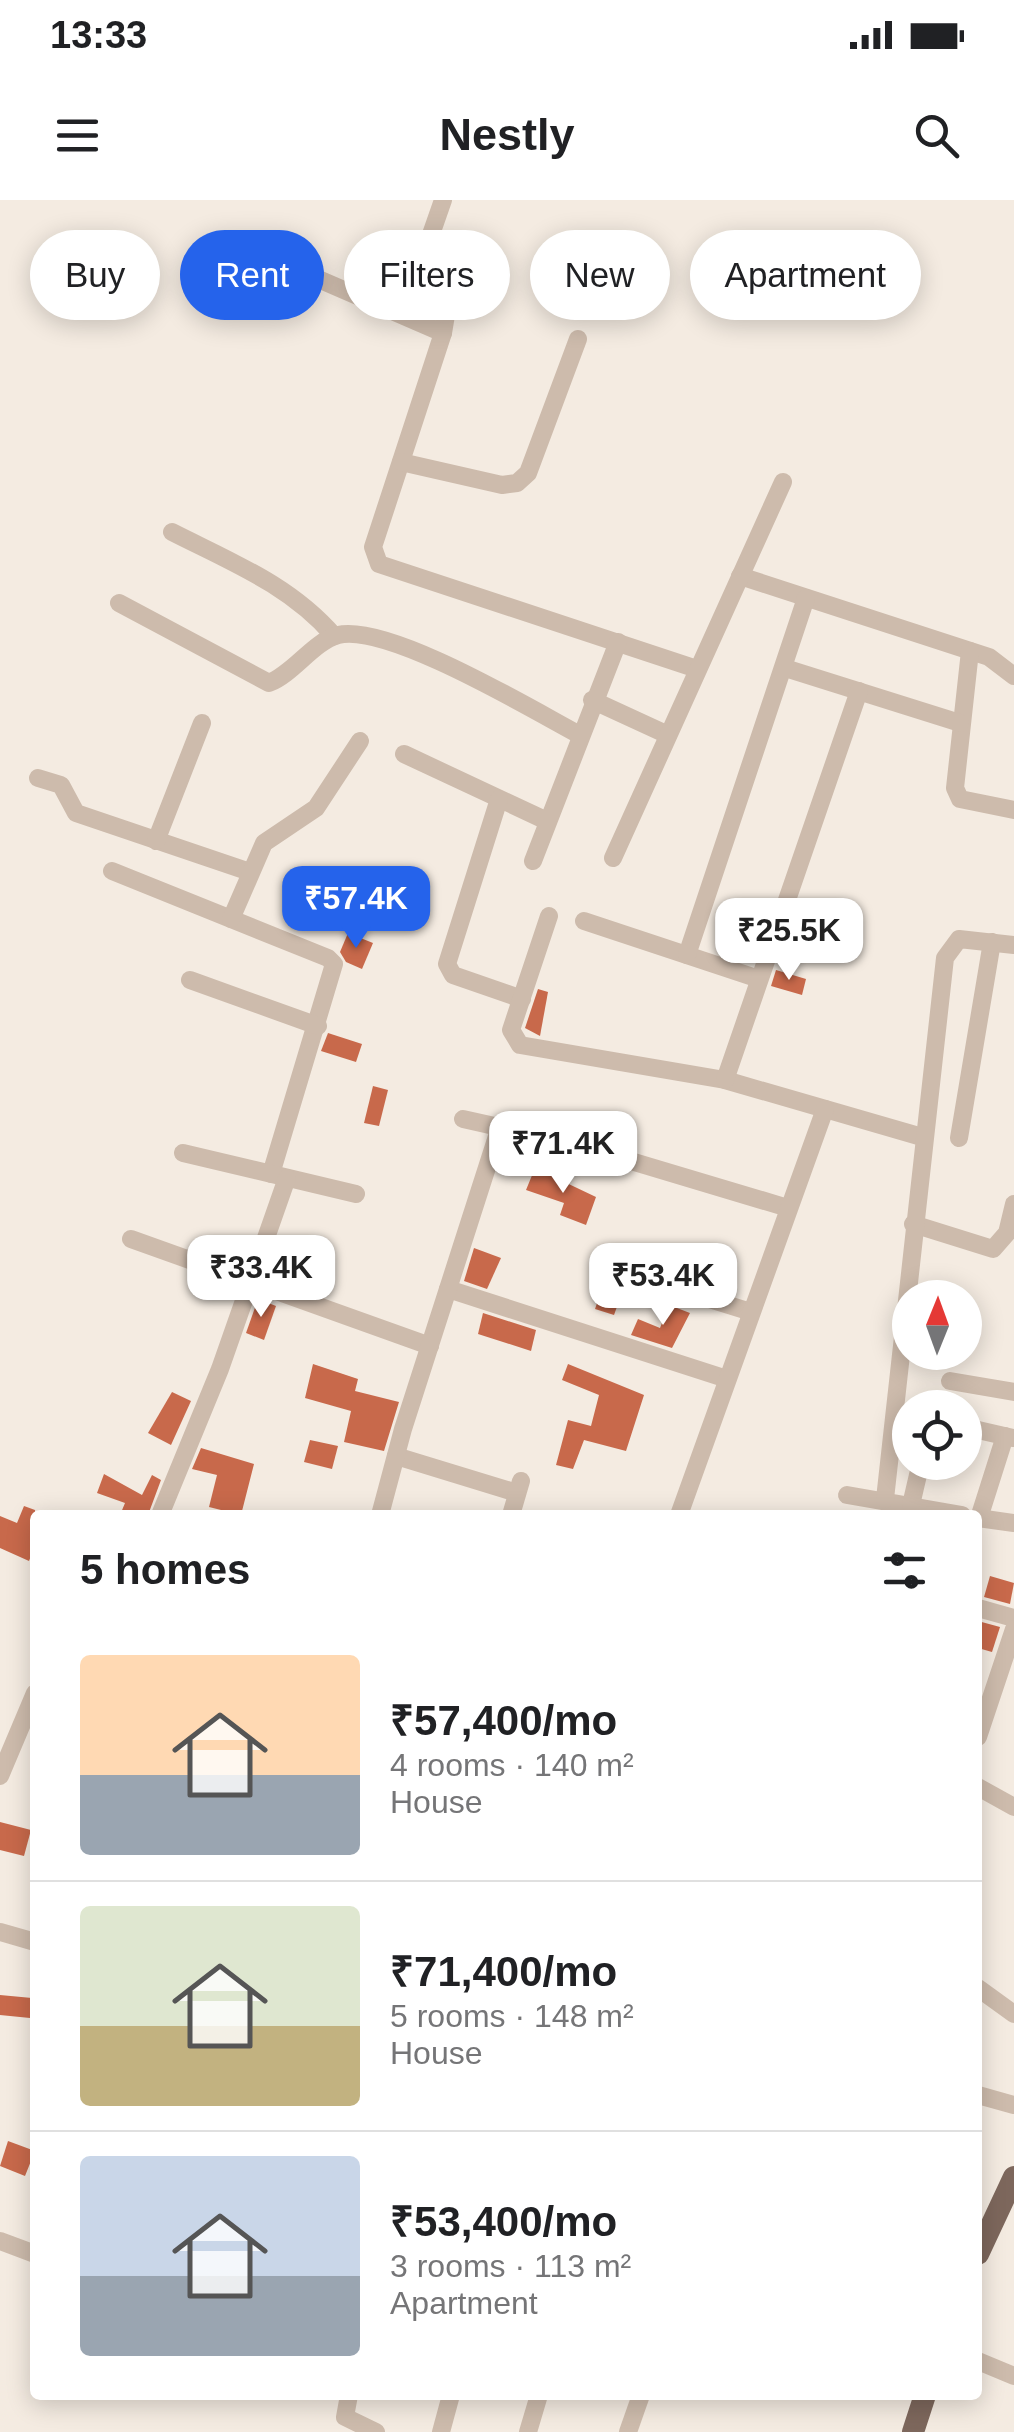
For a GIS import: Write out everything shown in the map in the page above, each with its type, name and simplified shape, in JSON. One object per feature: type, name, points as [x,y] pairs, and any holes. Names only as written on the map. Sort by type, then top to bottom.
[{"type":"main road","points":[[982,2245],[1014,2177]]},
{"type":"main road","points":[[913,2432],[923,2400]]},
{"type":"street","points":[[443,200],[428,243],[446,315],[443,333],[373,547],[379,564],[697,669]]},
{"type":"street","points":[[324,281],[443,333]]},
{"type":"street","points":[[401,462],[502,485],[517,482],[528,473],[578,339]]},
{"type":"street","points":[[613,858],[784,482]]},
{"type":"street","points":[[172,532],[278,586],[306,605],[334,636]]},
{"type":"street","points":[[740,576],[970,651],[989,658],[1014,676]]},
{"type":"street","points":[[687,955],[806,598]]},
{"type":"street","points":[[119,604],[270,683],[334,636],[349,634],[380,640],[457,670],[578,734]]},
{"type":"street","points":[[532,861],[578,734],[618,642]]},
{"type":"street","points":[[970,651],[954,776],[960,799],[1014,810]]},
{"type":"street","points":[[785,668],[960,723]]},
{"type":"street","points":[[725,1080],[859,691]]},
{"type":"street","points":[[592,700],[668,735]]},
{"type":"street","points":[[156,841],[202,724]]},
{"type":"street","points":[[231,919],[264,843],[316,808],[360,741]]},
{"type":"street","points":[[404,754],[547,822]]},
{"type":"street","points":[[38,778],[60,786],[76,813],[250,872]]},
{"type":"street","points":[[499,799],[447,964],[453,975],[522,999]]},
{"type":"street","points":[[112,871],[328,958],[334,964],[250,1282],[162,1510]]},
{"type":"street","points":[[549,916],[511,1030],[520,1045],[725,1080],[922,1138]]},
{"type":"street","points":[[584,921],[759,979]]},
{"type":"street","points":[[885,1499],[944,958],[959,939],[1014,945]]},
{"type":"street","points":[[959,1138],[992,942]]},
{"type":"street","points":[[190,980],[318,1026]]},
{"type":"street","points":[[681,1510],[824,1109]]},
{"type":"street","points":[[463,1119],[574,1144],[788,1208]]},
{"type":"street","points":[[381,1510],[500,1128]]},
{"type":"street","points":[[184,1152],[356,1194]]},
{"type":"street","points":[[912,1224],[993,1249],[1007,1233],[1014,1204]]},
{"type":"street","points":[[131,1240],[430,1346]]},
{"type":"street","points":[[606,1267],[751,1312]]},
{"type":"street","points":[[448,1289],[728,1378]]},
{"type":"street","points":[[950,1381],[1014,1392]]},
{"type":"street","points":[[976,1510],[1009,1437],[982,1430]]},
{"type":"street","points":[[396,1456],[519,1487],[512,1510]]},
{"type":"street","points":[[911,1504],[917,1480]]},
{"type":"street","points":[[847,1494],[940,1510]]},
{"type":"street","points":[[982,1518],[1014,1523]]},
{"type":"street","points":[[982,1609],[1014,1618]]},
{"type":"street","points":[[982,1727],[1010,1654],[1014,1629]]},
{"type":"street","points":[[0,1776],[27,1736]]},
{"type":"street","points":[[982,1789],[1014,1807]]},
{"type":"street","points":[[0,1932],[30,1941]]},
{"type":"street","points":[[982,1991],[1014,2014]]},
{"type":"street","points":[[982,2096],[1014,2105]]},
{"type":"street","points":[[0,2241],[30,2252]]},
{"type":"street","points":[[982,2362],[1014,2376]]},
{"type":"street","points":[[348,2400],[345,2416],[376,2432]]},
{"type":"street","points":[[441,2432],[450,2400]]},
{"type":"street","points":[[528,2432],[538,2400]]},
{"type":"street","points":[[628,2432],[639,2400]]},
{"type":"building","points":[[348,933],[373,943],[362,969],[346,962],[340,952]]},
{"type":"building","points":[[776,970],[806,979],[802,995],[771,986]]},
{"type":"building","points":[[538,989],[548,992],[540,1036],[525,1028]]},
{"type":"building","points":[[328,1033],[362,1044],[356,1062],[321,1051]]},
{"type":"building","points":[[373,1086],[388,1090],[379,1126],[364,1123]]},
{"type":"building","points":[[535,1168],[596,1197],[586,1225],[560,1215],[564,1203],[526,1190]]},
{"type":"building","points":[[474,1248],[501,1258],[487,1289],[464,1281]]},
{"type":"building","points":[[604,1283],[623,1290],[614,1315],[595,1309]]},
{"type":"building","points":[[258,1299],[276,1306],[264,1340],[246,1333]]},
{"type":"building","points":[[669,1305],[690,1313],[672,1348],[631,1335],[638,1319],[660,1328]]},
{"type":"building","points":[[483,1313],[536,1330],[531,1351],[478,1334]]},
{"type":"building","points":[[313,1364],[358,1379],[355,1391],[399,1402],[384,1451],[344,1442],[351,1411],[305,1398]]},
{"type":"building","points":[[568,1364],[644,1395],[626,1451],[584,1440],[573,1469],[556,1465],[568,1420],[591,1426],[599,1395],[562,1380]]},
{"type":"building","points":[[172,1392],[191,1401],[171,1445],[148,1433]]},
{"type":"building","points":[[310,1440],[338,1446],[332,1469],[304,1462]]},
{"type":"building","points":[[201,1448],[254,1464],[242,1510],[209,1507],[217,1475],[192,1469]]},
{"type":"building","points":[[104,1474],[142,1495],[152,1475],[161,1480],[150,1510],[122,1510],[125,1503],[97,1493]]},
{"type":"building","points":[[24,1506],[35,1510],[30,1510],[29,1561],[0,1548],[0,1516],[17,1523]]},
{"type":"building","points":[[990,1576],[1014,1583],[1010,1604],[984,1597]]},
{"type":"building","points":[[982,1622],[1000,1627],[992,1652],[982,1649]]},
{"type":"building","points":[[0,1822],[30,1830],[24,1856],[0,1850]]},
{"type":"building","points":[[0,1995],[30,1998],[30,2018],[0,2015]]},
{"type":"building","points":[[8,2141],[30,2149],[25,2176],[0,2166]]}]
